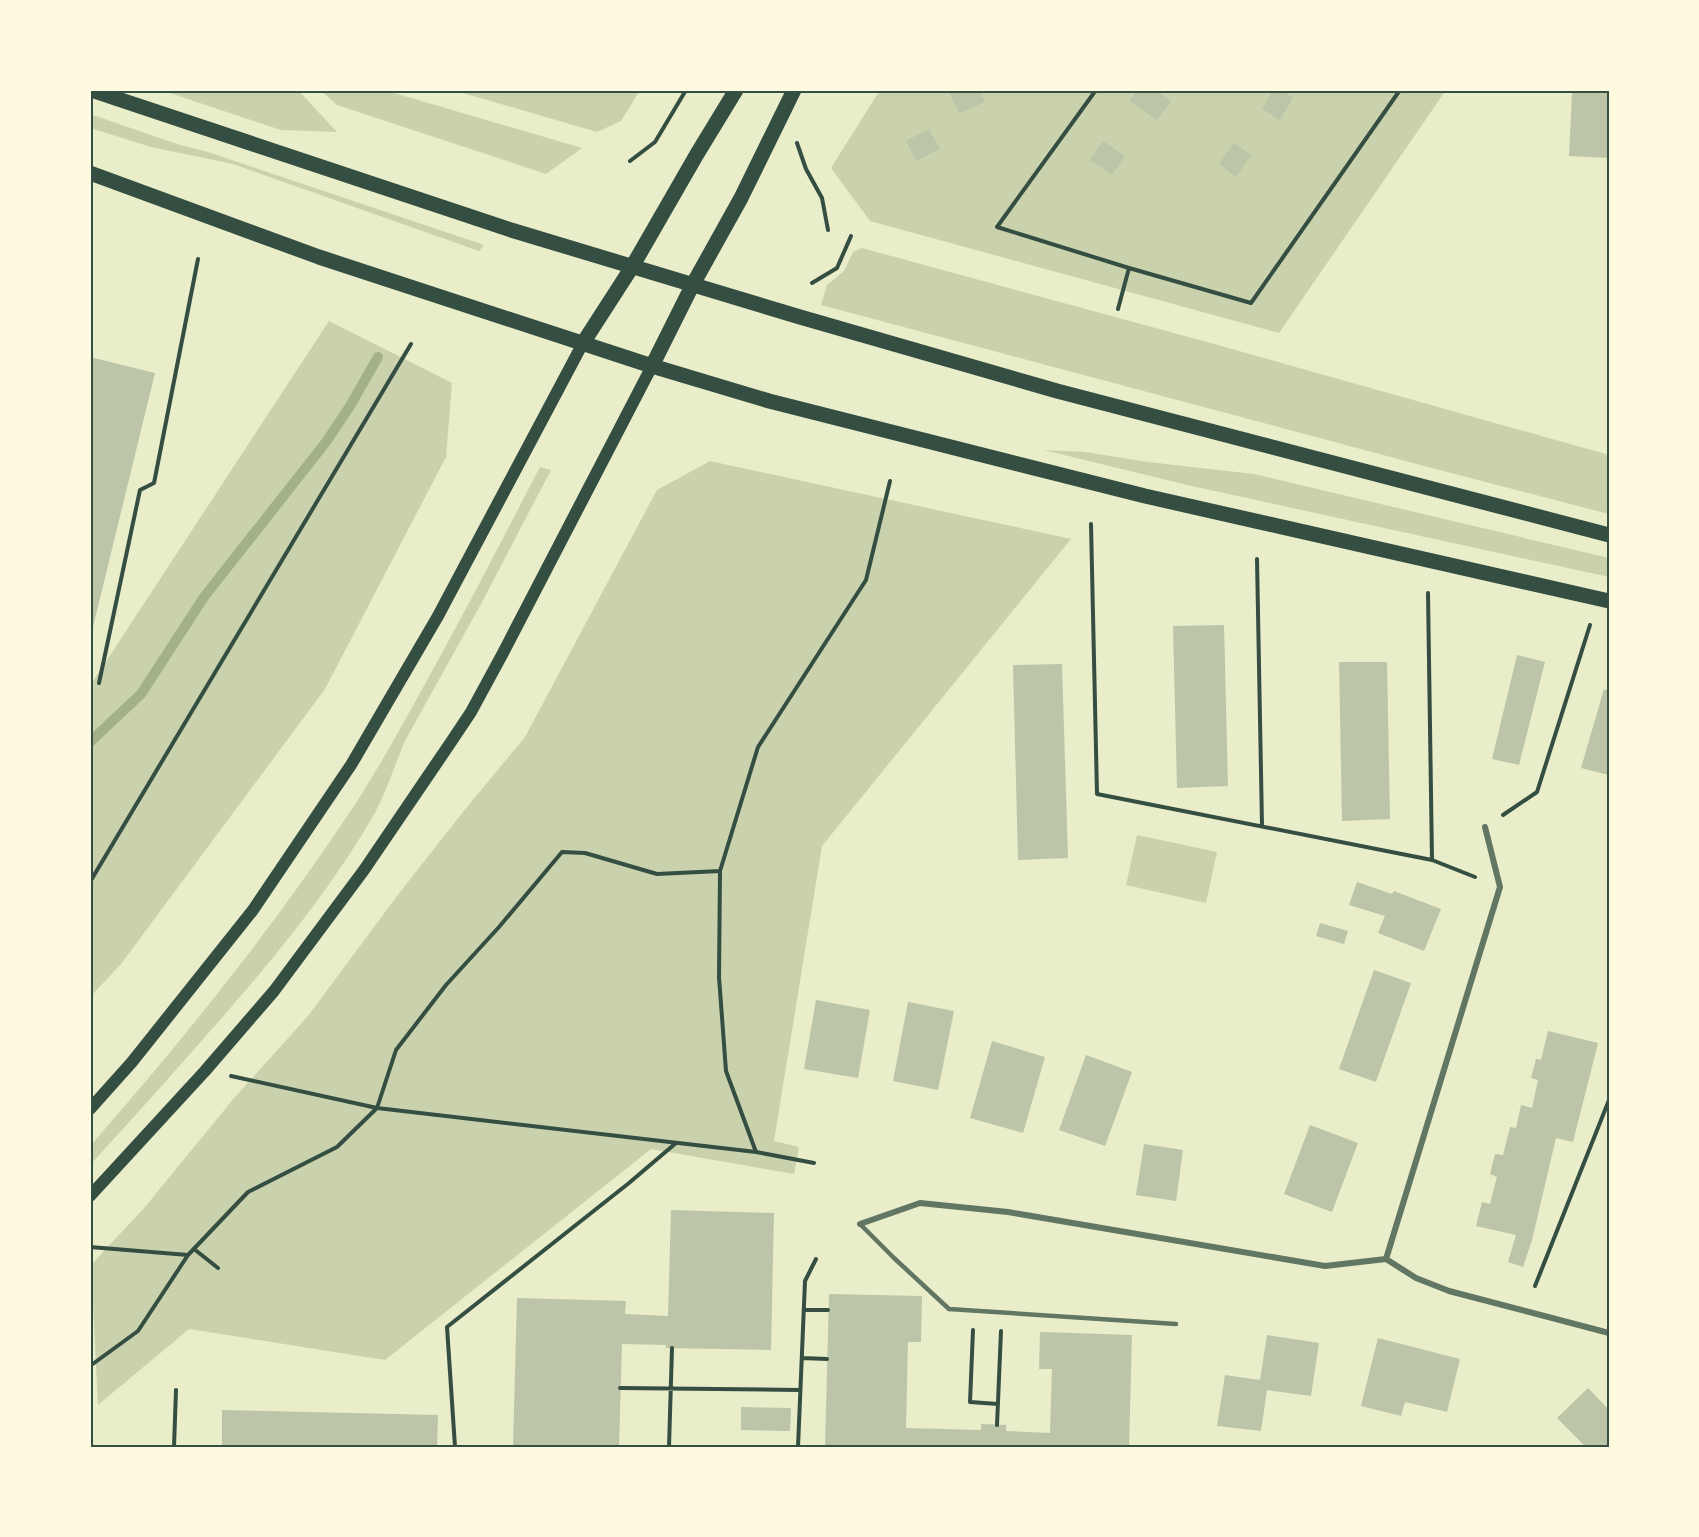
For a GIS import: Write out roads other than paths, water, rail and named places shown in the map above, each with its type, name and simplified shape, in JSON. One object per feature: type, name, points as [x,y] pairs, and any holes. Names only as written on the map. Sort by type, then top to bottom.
[{"type":"main road","points":[[91,90],[366,183],[692,286],[1057,391],[1609,535]]},
{"type":"main road","points":[[90,1109],[132,1062],[253,910],[351,765],[438,616],[583,343],[632,267],[736,90]]},
{"type":"main road","points":[[90,1196],[205,1071],[274,991],[357,879],[464,722],[503,653],[692,286],[741,198],[794,90]]},
{"type":"main road","points":[[90,173],[320,257],[652,366],[769,401],[1145,496],[1609,601]]},
{"type":"street","points":[[1386,1259],[1500,887],[1485,827]]},
{"type":"street","points":[[861,1224],[920,1203],[1008,1212],[1325,1266],[1386,1259],[1416,1278],[1449,1291],[1609,1332]]},
{"type":"lane","points":[[861,1224],[949,1309],[1176,1324]]},
{"type":"waterway","points":[[90,742],[141,694],[204,597],[326,442],[378,357]]}]
